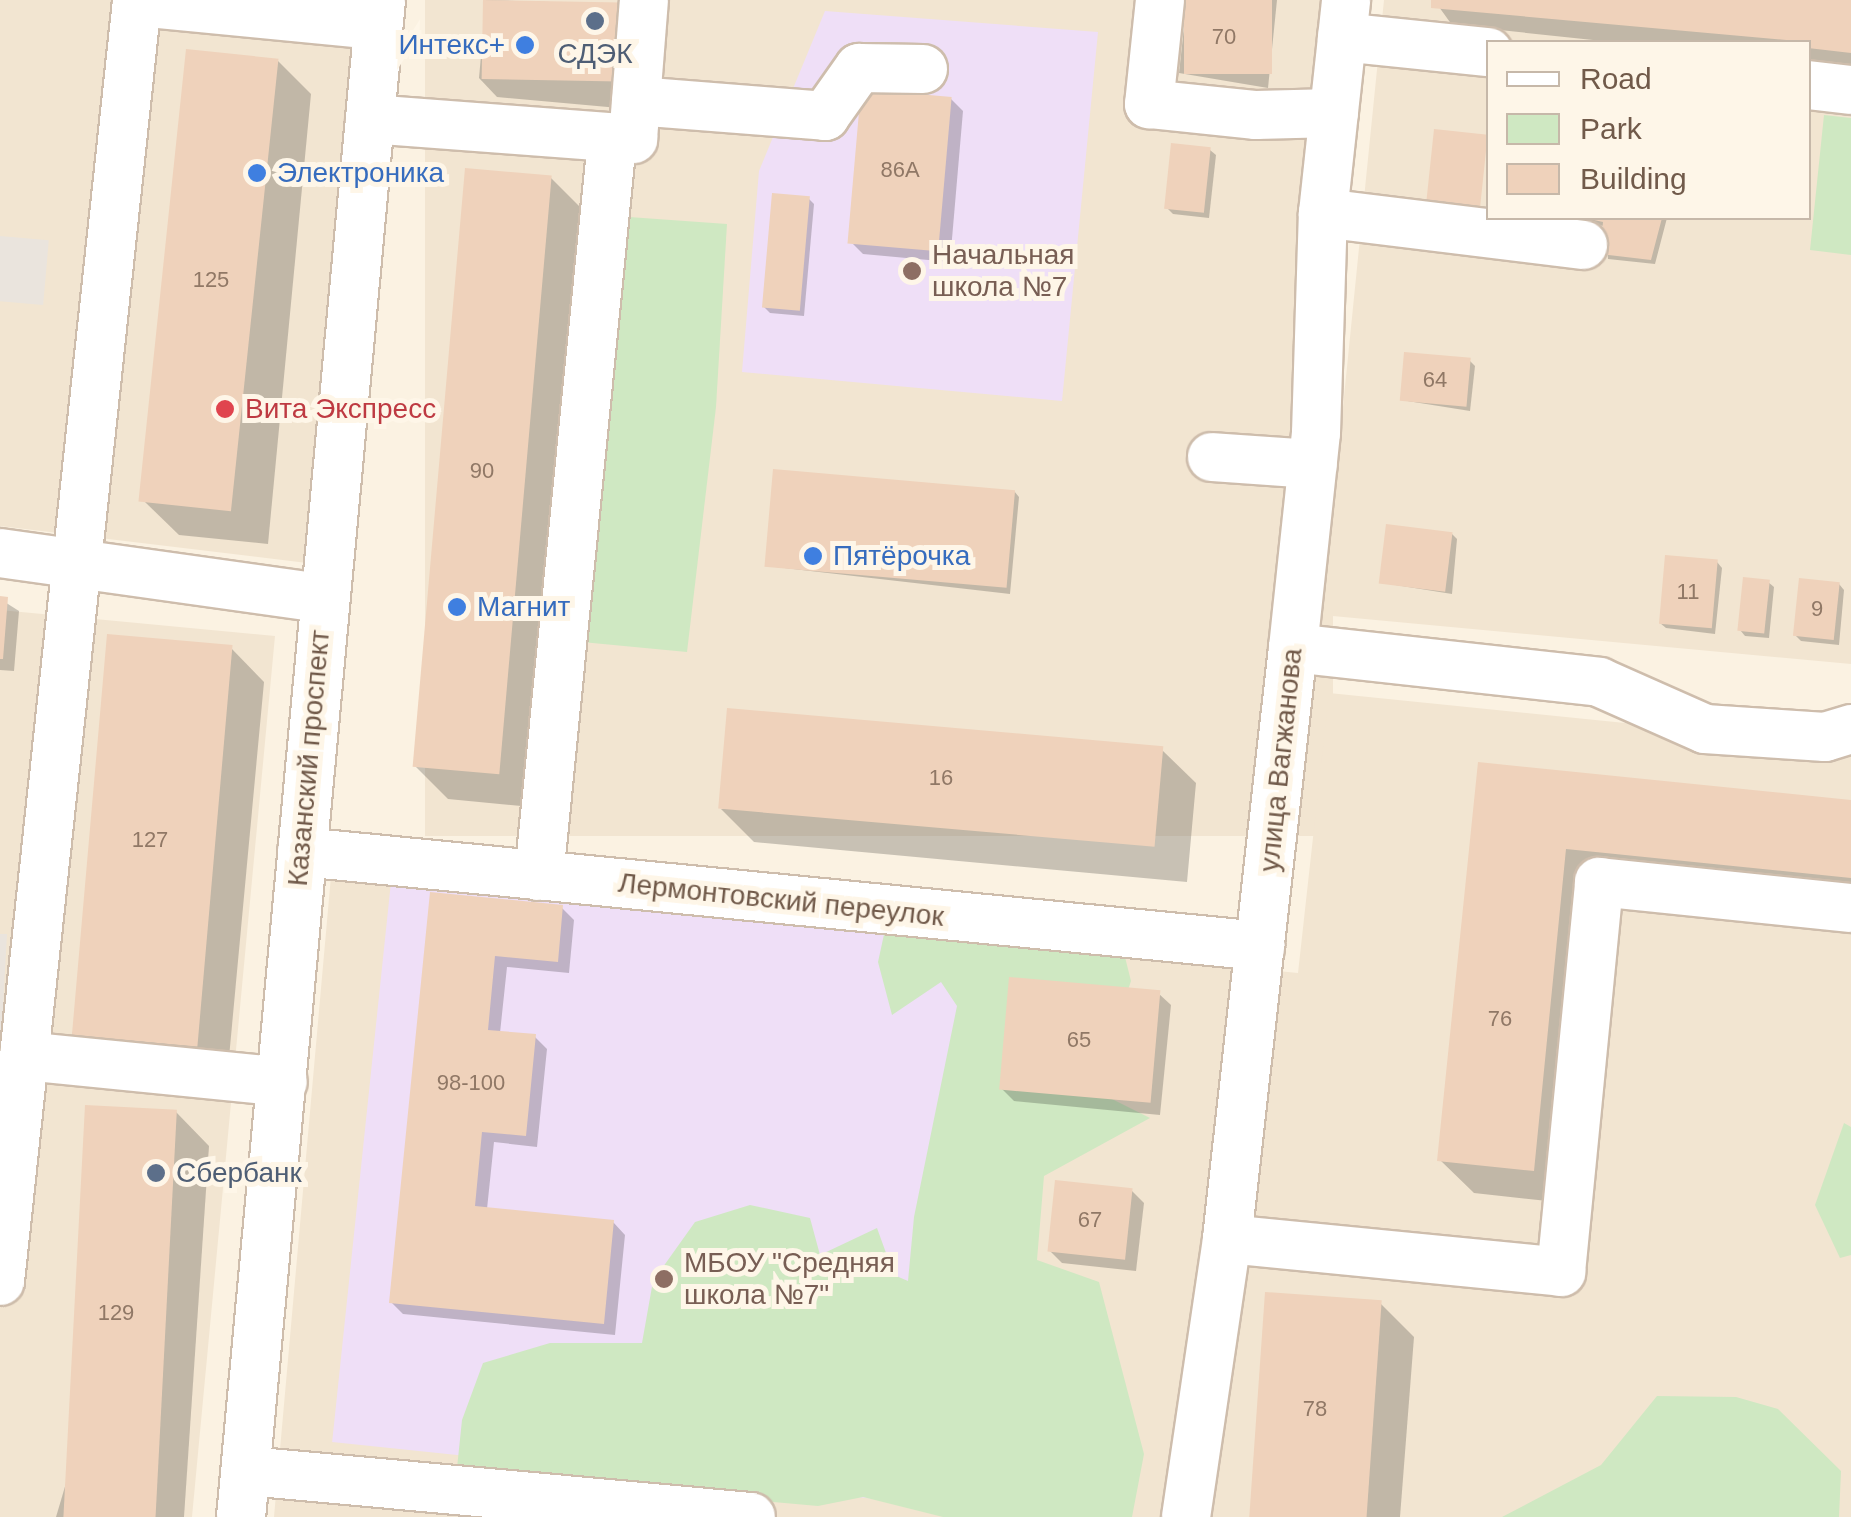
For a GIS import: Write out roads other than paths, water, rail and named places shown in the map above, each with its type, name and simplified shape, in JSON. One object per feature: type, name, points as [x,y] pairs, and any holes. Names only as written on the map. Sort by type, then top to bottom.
[{"type":"street","points":[[370,119],[632,140],[644,0]]},
{"type":"street","points":[[1160,0],[1149,104],[1256,115],[1334,113]]},
{"type":"street","points":[[0,1281],[137,2],[379,12]]},
{"type":"street","name":"Казанский проспект","points":[[244,1494],[322,598],[379,12]]},
{"type":"street","points":[[1344,19],[1486,52]]},
{"type":"street","name":"улица Вагжанова","points":[[1186,1517],[1226,1239],[1293,648],[1312,464],[1323,213],[1344,19]]},
{"type":"street","points":[[636,101],[825,116],[859,68],[923,69]]},
{"type":"street","points":[[1811,85],[1851,90]]},
{"type":"street","points":[[539,876],[612,141]]},
{"type":"street","points":[[1323,213],[1583,244]]},
{"type":"street","points":[[1212,457],[1312,464]]},
{"type":"street","points":[[0,553],[322,598]]},
{"type":"street","points":[[1293,648],[1599,682],[1705,730],[1825,736],[1851,729]]},
{"type":"street","name":"Лермонтовский переулок","points":[[302,852],[1260,946]]},
{"type":"street","points":[[1226,1239],[1561,1272],[1600,882],[1851,908]]},
{"type":"street","points":[[24,1056],[282,1082]]},
{"type":"street","points":[[244,1494],[751,1517]]},
{"type":"place","name":"СДЭК","points":[[595,21]]},
{"type":"place","name":"Интекс+","points":[[525,45]]},
{"type":"place","name":"Электроника","points":[[257,173]]},
{"type":"place","name":"Начальная школа №7","points":[[912,271]]},
{"type":"place","name":"Вита Экспресс","points":[[225,409]]},
{"type":"place","name":"Пятёрочка","points":[[813,556]]},
{"type":"place","name":"Магнит","points":[[457,607]]},
{"type":"place","name":"Сбербанк","points":[[156,1173]]},
{"type":"place","name":"МБОУ \"Средняя школа №7\"","points":[[664,1279]]}]
